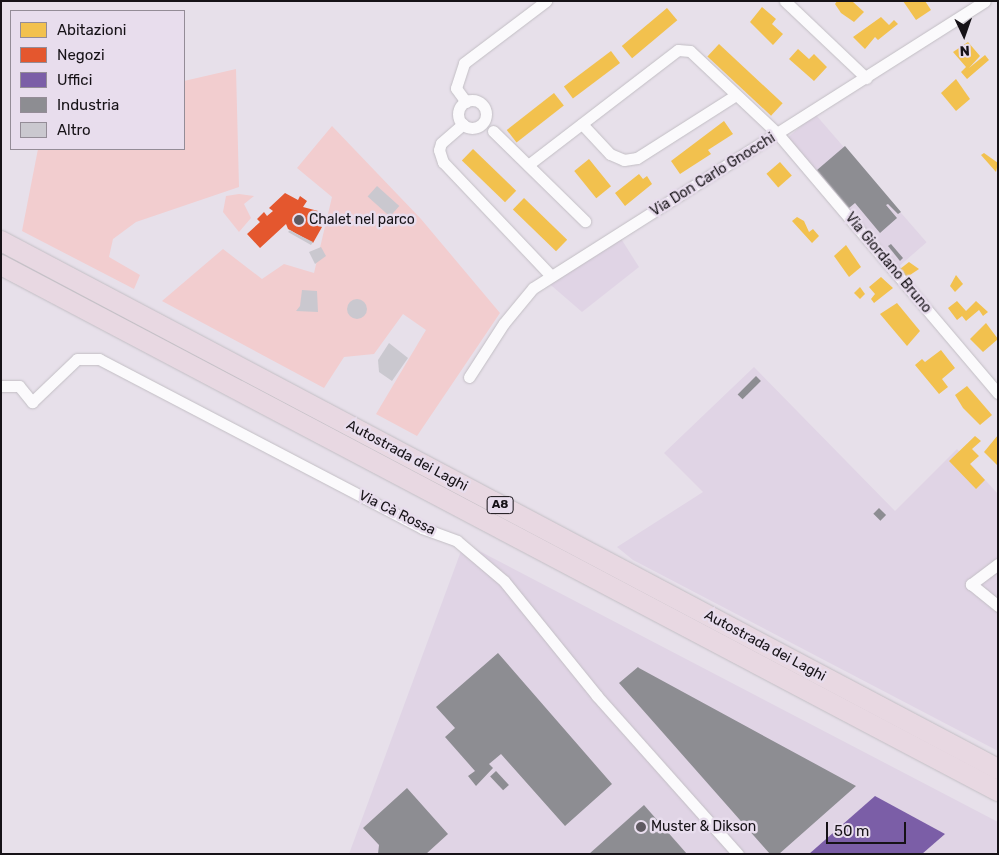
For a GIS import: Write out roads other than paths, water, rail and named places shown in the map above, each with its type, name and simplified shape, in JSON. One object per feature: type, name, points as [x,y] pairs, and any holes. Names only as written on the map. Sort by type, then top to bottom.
[{"type":"highway","name":"Autostrada dei Laghi","points":[[1,241],[998,769]]},
{"type":"highway","name":"Autostrada dei Laghi","points":[[1,266],[998,791]]},
{"type":"street","points":[[466,102],[456,88],[464,63],[546,1]]},
{"type":"street","points":[[785,1],[866,78]]},
{"type":"street","name":"Via Don Carlo Gnocchi","points":[[469,377],[504,323],[534,288],[866,78],[982,2]]},
{"type":"street","name":"Via Giordano Bruno","points":[[528,165],[678,50],[690,51],[778,134],[998,393]]},
{"type":"street","points":[[582,124],[610,154],[624,160],[637,158],[736,95]]},
{"type":"street","points":[[463,124],[458,112],[466,102]]},
{"type":"street","points":[[463,124],[476,127],[483,122],[486,113],[479,102],[466,102]]},
{"type":"street","points":[[463,124],[441,143],[439,150],[443,162],[551,276]]},
{"type":"street","points":[[493,131],[584,221]]},
{"type":"street","name":"Via Cà Rossa","points":[[1,386],[19,386],[32,402],[77,359],[98,358],[422,528],[457,541],[504,581],[597,696],[738,854]]},
{"type":"street","points":[[998,564],[971,584],[998,606]]},
{"type":"place","name":"Chalet nel parco","points":[[299,220]]},
{"type":"place","name":"Muster & Dikson","points":[[641,827]]}]
